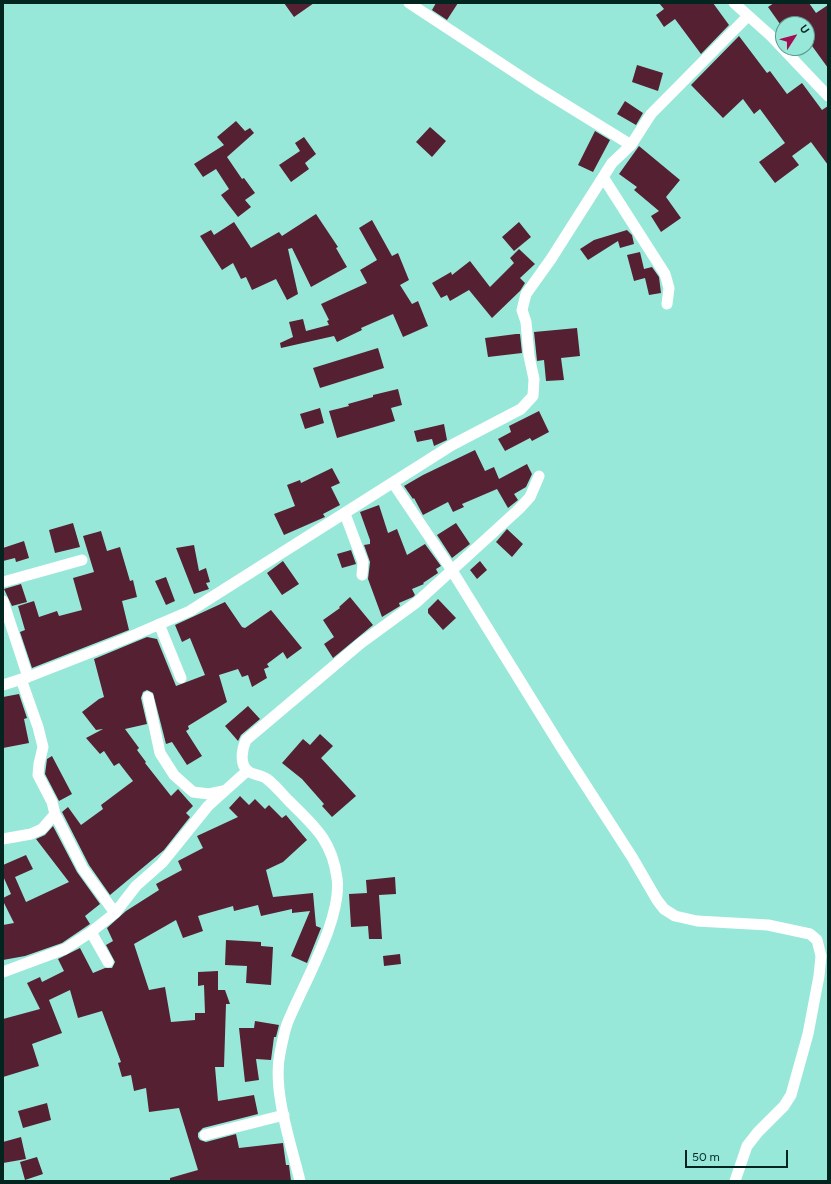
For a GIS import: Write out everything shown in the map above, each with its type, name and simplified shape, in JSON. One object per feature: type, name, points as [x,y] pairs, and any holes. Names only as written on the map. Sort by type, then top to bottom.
[{"type":"street","points":[[409,3],[631,145]]},
{"type":"street","points":[[734,3],[771,36],[828,96]]},
{"type":"street","points":[[3,685],[25,678],[190,611],[346,514],[452,445],[521,409],[533,396],[534,379],[529,356],[526,322],[522,310],[526,294],[612,163],[631,145],[651,114],[748,16]]},
{"type":"street","points":[[603,177],[665,274],[669,288],[667,304]]},
{"type":"street","points":[[300,1181],[280,1098],[278,1075],[280,1054],[287,1025],[327,934],[335,903],[338,880],[332,857],[322,834],[267,779],[247,771],[243,762],[242,750],[246,740],[361,643],[417,602],[451,569],[490,535],[530,497],[539,476]]},
{"type":"street","points":[[393,483],[451,569],[561,747],[632,857],[656,900],[664,909],[675,916],[697,920],[768,925],[810,934],[817,940],[821,956],[819,976],[808,1034],[791,1095],[784,1106],[758,1132],[748,1146],[735,1181]]},
{"type":"street","points":[[346,514],[363,562],[362,575]]},
{"type":"street","points":[[3,582],[82,560]]},
{"type":"street","points":[[3,600],[43,747],[38,764],[38,776],[52,802],[55,814],[83,869],[115,913]]},
{"type":"street","points":[[159,624],[181,678]]},
{"type":"street","points":[[148,697],[155,723],[154,733],[160,753],[174,775],[193,792],[209,794],[224,791]]},
{"type":"street","points":[[3,972],[65,949],[91,932],[115,913],[136,886],[162,863],[208,806],[247,771]]},
{"type":"street","points":[[3,840],[31,834],[42,829],[55,814]]},
{"type":"street","points":[[91,932],[108,962]]},
{"type":"street","points":[[205,1135],[284,1115]]},
{"type":"building","points":[[284,3],[314,3],[294,17]]},
{"type":"building","points":[[436,3],[458,3],[447,20],[432,10]]},
{"type":"building","points":[[659,3],[713,3],[729,25],[701,54],[675,19],[664,27],[656,15],[664,9]]},
{"type":"building","points":[[774,3],[809,3],[816,13],[828,5],[828,68],[815,50],[815,16],[775,17],[768,7]]},
{"type":"building","points":[[739,36],[767,73],[770,71],[787,94],[802,83],[822,110],[828,106],[828,165],[811,142],[792,156],[799,165],[775,183],[759,162],[785,143],[760,109],[754,114],[743,99],[723,118],[691,85]]},
{"type":"building","points":[[637,65],[663,73],[658,91],[632,82]]},
{"type":"building","points":[[625,101],[643,113],[636,125],[617,114]]},
{"type":"building","points":[[236,121],[245,131],[250,128],[254,133],[227,157],[242,179],[244,178],[255,193],[245,200],[251,207],[238,217],[221,195],[229,189],[216,169],[203,177],[194,164],[224,145],[217,137]]},
{"type":"building","points":[[430,127],[446,141],[432,157],[416,142]]},
{"type":"building","points":[[595,131],[610,140],[593,172],[578,165]]},
{"type":"building","points":[[304,137],[316,154],[305,163],[309,169],[291,182],[279,165],[300,151],[295,143]]},
{"type":"building","points":[[639,146],[680,180],[666,197],[681,218],[661,232],[651,216],[659,211],[634,190],[637,187],[619,174]]},
{"type":"building","points":[[316,214],[338,247],[336,248],[347,267],[311,287],[292,248],[288,249],[298,294],[287,300],[276,279],[252,290],[246,277],[241,279],[233,263],[222,270],[200,236],[211,230],[214,235],[234,222],[251,248],[279,232],[282,236]]},
{"type":"building","points":[[372,220],[392,256],[398,253],[409,280],[400,285],[412,304],[418,301],[428,326],[403,337],[393,314],[361,328],[362,330],[337,342],[334,336],[281,348],[280,343],[293,337],[289,322],[303,319],[306,331],[329,325],[327,321],[329,320],[321,304],[367,283],[360,270],[377,260],[359,228]]},
{"type":"building","points":[[519,222],[531,237],[514,251],[502,237]]},
{"type":"building","points":[[627,230],[632,235],[634,244],[620,248],[618,241],[588,260],[580,249],[594,240]]},
{"type":"building","points":[[519,249],[535,264],[520,278],[525,283],[520,291],[492,318],[469,290],[450,301],[447,295],[441,298],[432,283],[451,272],[452,275],[470,261],[490,287],[514,263],[510,258]]},
{"type":"building","points":[[640,252],[644,269],[652,267],[659,277],[661,293],[649,295],[645,278],[634,281],[627,255]]},
{"type":"building","points":[[577,328],[580,356],[561,358],[564,380],[546,381],[544,360],[537,361],[534,332]]},
{"type":"building","points":[[520,334],[522,353],[488,357],[485,338]]},
{"type":"building","points":[[378,348],[384,368],[320,388],[313,368]]},
{"type":"building","points":[[398,389],[402,405],[391,408],[395,421],[337,438],[329,411],[349,406],[348,404],[373,397],[373,395]]},
{"type":"building","points":[[320,408],[324,423],[305,429],[300,414]]},
{"type":"building","points":[[539,411],[549,432],[532,441],[530,438],[505,451],[498,439],[511,432],[509,426]]},
{"type":"building","points":[[444,424],[447,440],[434,446],[432,439],[417,442],[414,431]]},
{"type":"building","points":[[475,450],[485,471],[494,467],[499,479],[527,464],[532,474],[526,487],[514,494],[518,500],[508,508],[497,489],[462,504],[464,507],[453,512],[448,502],[423,515],[414,498],[413,499],[404,486],[423,475]]},
{"type":"building","points":[[332,468],[340,483],[331,487],[340,505],[323,514],[325,517],[284,535],[274,514],[295,506],[287,485],[300,480],[301,483]]},
{"type":"building","points":[[379,505],[388,533],[397,529],[407,555],[425,544],[441,566],[436,569],[438,573],[423,583],[424,584],[412,589],[415,595],[413,597],[399,603],[400,606],[382,617],[368,579],[370,562],[364,545],[370,544],[370,540],[360,512]]},
{"type":"building","points":[[73,523],[80,547],[55,553],[49,530]]},
{"type":"building","points":[[456,523],[470,544],[452,558],[437,535]]},
{"type":"building","points":[[507,529],[523,544],[512,557],[496,542]]},
{"type":"building","points":[[101,531],[107,551],[120,547],[130,581],[133,580],[137,597],[122,601],[129,630],[32,668],[20,632],[25,630],[18,606],[34,601],[39,617],[57,611],[59,616],[82,610],[73,578],[94,572],[83,536]]},
{"type":"building","points":[[24,541],[29,558],[16,562],[15,558],[3,561],[3,548]]},
{"type":"building","points":[[194,545],[199,571],[206,568],[210,582],[206,583],[209,589],[194,594],[176,548]]},
{"type":"building","points":[[351,550],[356,564],[342,568],[337,554]]},
{"type":"building","points":[[283,561],[299,584],[282,595],[267,573]]},
{"type":"building","points":[[480,561],[487,570],[477,579],[470,570]]},
{"type":"building","points":[[166,577],[175,601],[166,605],[155,581]]},
{"type":"building","points":[[21,584],[27,602],[12,606],[4,589]]},
{"type":"building","points":[[350,597],[373,625],[333,658],[324,644],[334,637],[323,620],[340,608],[339,607]]},
{"type":"building","points":[[438,599],[456,618],[443,630],[428,613],[428,609]]},
{"type":"building","points":[[225,602],[242,627],[245,628],[271,610],[302,648],[287,659],[283,652],[267,664],[269,667],[264,669],[267,678],[252,687],[248,675],[242,677],[238,669],[219,675],[227,702],[188,726],[189,729],[186,731],[202,756],[187,765],[172,742],[166,744],[153,693],[147,690],[143,692],[141,698],[147,724],[125,729],[139,748],[137,750],[146,762],[145,763],[171,796],[178,789],[193,806],[186,813],[190,817],[164,850],[110,895],[89,865],[62,812],[68,807],[81,825],[103,809],[101,805],[133,781],[119,763],[114,766],[104,751],[100,754],[86,738],[103,729],[96,730],[82,712],[104,697],[94,659],[147,637],[157,639],[176,686],[205,675],[190,638],[182,642],[175,625]]},
{"type":"building","points":[[19,694],[27,718],[24,719],[29,743],[3,748],[3,697]]},
{"type":"building","points":[[248,706],[260,719],[241,735],[238,741],[225,726]]},
{"type":"building","points":[[320,734],[333,746],[321,758],[356,796],[332,817],[322,806],[324,804],[302,779],[282,763],[303,739],[310,745]]},
{"type":"building","points":[[52,756],[72,794],[59,801],[45,774],[47,759]]},
{"type":"building","points":[[240,796],[249,805],[255,799],[265,809],[269,805],[282,818],[286,815],[307,840],[283,862],[266,870],[273,897],[313,893],[316,926],[321,928],[307,963],[291,956],[310,911],[292,913],[292,909],[261,916],[258,905],[234,911],[233,906],[198,916],[203,931],[183,938],[176,920],[134,944],[149,990],[165,987],[171,1022],[195,1020],[195,1013],[205,1013],[204,985],[198,986],[198,972],[218,971],[218,990],[225,990],[230,1004],[226,1004],[224,1067],[215,1067],[218,1101],[254,1095],[258,1114],[203,1128],[198,1133],[198,1137],[200,1140],[206,1142],[236,1134],[239,1148],[283,1143],[286,1165],[289,1165],[291,1181],[170,1181],[170,1178],[198,1170],[179,1108],[149,1112],[146,1088],[134,1091],[131,1075],[122,1077],[118,1063],[121,1062],[102,1011],[78,1018],[70,990],[49,1000],[62,1033],[32,1044],[39,1066],[3,1077],[3,1019],[40,1009],[27,983],[40,977],[42,982],[64,971],[58,959],[80,948],[93,973],[105,968],[112,968],[115,962],[106,945],[113,941],[107,928],[126,911],[159,890],[156,884],[182,870],[178,861],[203,848],[197,836],[238,817],[229,808]]},
{"type":"building","points":[[53,826],[77,872],[100,904],[85,916],[90,924],[62,943],[25,956],[3,960],[3,925],[14,923],[3,901],[3,898],[11,894],[3,876],[3,865],[26,855],[33,869],[15,877],[26,902],[69,882],[36,839],[45,835]]},
{"type":"building","points":[[395,877],[396,894],[379,895],[382,939],[369,939],[368,926],[351,927],[349,894],[367,893],[366,880]]},
{"type":"building","points":[[226,940],[261,942],[261,946],[273,947],[271,985],[246,983],[247,966],[225,965]]},
{"type":"building","points":[[400,954],[401,964],[384,966],[383,956]]},
{"type":"building","points":[[255,1021],[279,1025],[276,1037],[274,1037],[271,1060],[256,1059],[259,1080],[245,1082],[239,1028],[254,1028]]},
{"type":"building","points":[[47,1103],[51,1120],[23,1128],[18,1111]]},
{"type":"building","points":[[21,1137],[26,1159],[3,1163],[3,1142]]},
{"type":"building","points":[[37,1157],[43,1174],[25,1180],[20,1162]]}]
